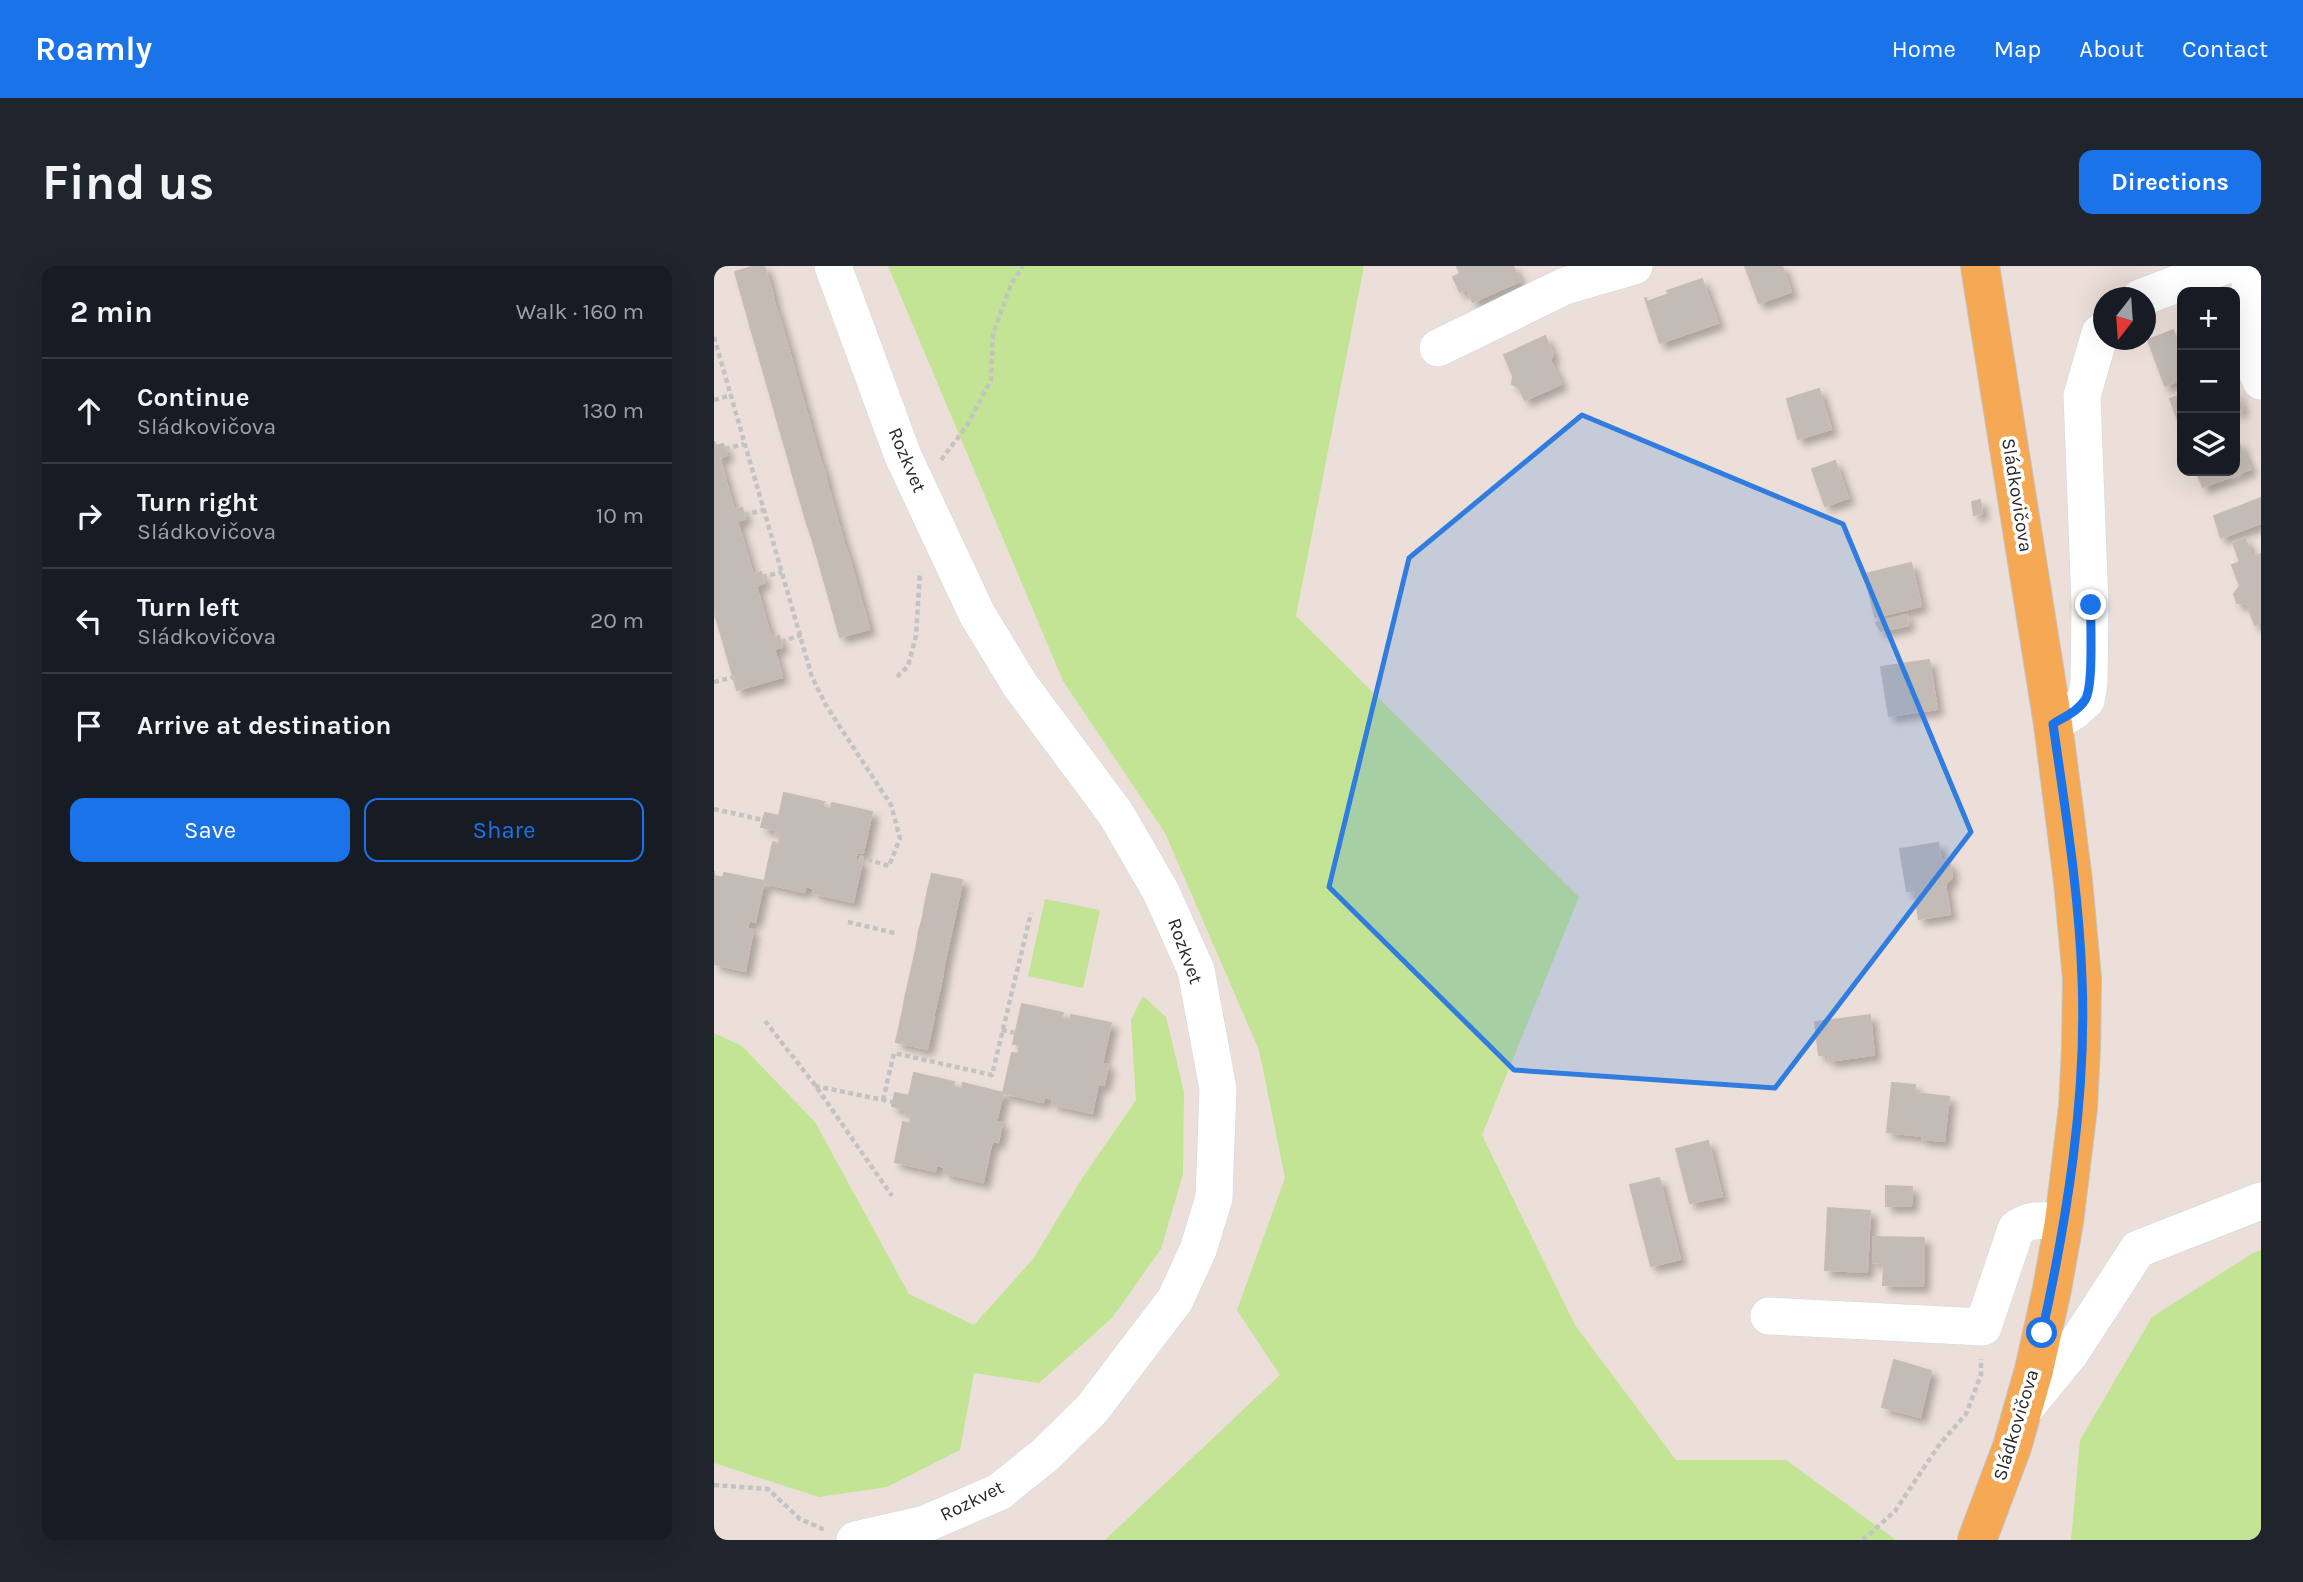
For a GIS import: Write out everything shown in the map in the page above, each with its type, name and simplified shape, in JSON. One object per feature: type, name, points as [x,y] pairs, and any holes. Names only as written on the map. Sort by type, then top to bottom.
[{"type":"main road","name":"Sládkovičova","points":[[1977,1540],[2012,1447],[2022,1412],[2045,1322],[2064,1222],[2078,1107],[2082,979],[2073,881],[2053,724],[1980,266]]},
{"type":"street","name":"Rozkvet","points":[[833,266],[903,456],[976,614],[1020,685],[1116,814],[1161,892],[1196,970],[1218,1089],[1214,1198],[1198,1250],[1175,1300],[1092,1409],[1045,1455],[999,1492],[925,1524],[846,1537]]},
{"type":"street","points":[[1438,348],[1565,286],[1634,266]]},
{"type":"street","points":[[2156,292],[2224,266]]},
{"type":"street","points":[[2249,266],[2255,367],[2261,382]]},
{"type":"street","points":[[2053,724],[2074,711],[2086,699],[2089,684],[2091,605],[2082,396],[2095,350]]},
{"type":"street","points":[[2022,1412],[2071,1352],[2138,1249],[2261,1201]]},
{"type":"street","points":[[1769,1316],[1983,1327],[2016,1229],[2034,1220],[2064,1222]]},
{"type":"path","points":[[921,494],[933,470],[966,427],[991,380],[993,334],[1011,284],[1023,266]]},
{"type":"path","points":[[714,337],[812,677],[827,707],[891,805],[900,838],[889,866],[856,856]]},
{"type":"path","points":[[714,400],[731,395]]},
{"type":"path","points":[[725,449],[745,444]]},
{"type":"path","points":[[744,515],[764,510]]},
{"type":"path","points":[[897,677],[908,666],[916,636],[920,562]]},
{"type":"path","points":[[762,578],[782,572]]},
{"type":"path","points":[[781,642],[801,635]]},
{"type":"path","points":[[714,682],[734,677]]},
{"type":"path","points":[[714,809],[763,820]]},
{"type":"path","points":[[883,1100],[894,1053],[992,1076],[1031,913]]},
{"type":"path","points":[[848,922],[895,933]]},
{"type":"path","points":[[765,1021],[815,1085],[892,1196]]},
{"type":"path","points":[[1002,1030],[1016,1033]]},
{"type":"path","points":[[815,1085],[893,1102]]},
{"type":"path","points":[[1863,1540],[1895,1511],[1939,1445],[1966,1414],[1981,1375],[1983,1327]]},
{"type":"path","points":[[714,1485],[768,1489],[800,1519],[846,1537]]},
{"type":"highlighted area","points":[[1582,415],[1843,524],[1971,832],[1775,1088],[1514,1070],[1329,887],[1409,558]]},
{"type":"green space","points":[[888,266],[1364,266],[1296,616],[1579,897],[1482,1135],[1575,1325],[1676,1460],[1786,1460],[1896,1540],[1105,1540],[1280,1375],[1237,1310],[1285,1178],[1259,1050],[1165,833],[1063,681]]},
{"type":"green space","points":[[1045,899],[1100,910],[1083,988],[1028,976]]},
{"type":"green space","points":[[1143,996],[1166,1017],[1184,1092],[1183,1174],[1161,1249],[1112,1318],[1039,1383],[974,1373],[960,1450],[887,1487],[819,1497],[714,1463],[714,1033],[742,1046],[815,1122],[909,1294],[974,1325],[1033,1259],[1083,1177],[1136,1100],[1131,1020]]},
{"type":"green space","points":[[2261,1250],[2261,1540],[2071,1540],[2080,1440],[2152,1317]]},
{"type":"building","points":[[764,266],[768,278],[739,286],[735,272]]},
{"type":"building","points":[[1457,266],[1513,266],[1520,281],[1473,302],[1467,289],[1460,292],[1453,277],[1460,274]]},
{"type":"building","points":[[1745,266],[1782,266],[1791,292],[1759,303]]},
{"type":"building","points":[[768,278],[772,292],[743,300],[739,286]]},
{"type":"building","points":[[1702,279],[1718,323],[1660,343],[1645,298],[1647,302],[1669,294],[1667,291]]},
{"type":"building","points":[[772,292],[775,306],[747,314],[743,300]]},
{"type":"building","points":[[775,306],[780,320],[751,329],[747,314]]},
{"type":"building","points":[[780,320],[784,334],[755,342],[751,329]]},
{"type":"building","points":[[2173,330],[2177,340],[2177,381],[2165,386],[2152,350],[2156,350],[2156,337]]},
{"type":"building","points":[[784,334],[788,347],[759,356],[755,342]]},
{"type":"building","points":[[1545,336],[1553,355],[1550,360],[1561,384],[1525,400],[1519,388],[1512,384],[1513,376],[1504,355]]},
{"type":"building","points":[[788,347],[792,362],[763,370],[759,356]]},
{"type":"building","points":[[792,362],[796,376],[767,384],[763,370]]},
{"type":"building","points":[[796,376],[800,390],[771,398],[767,384]]},
{"type":"building","points":[[1819,389],[1831,429],[1798,439],[1787,399]]},
{"type":"building","points":[[800,390],[804,404],[775,412],[771,398]]},
{"type":"building","points":[[2177,396],[2177,418],[2170,399]]},
{"type":"building","points":[[804,404],[808,418],[779,427],[775,412]]},
{"type":"building","points":[[808,418],[812,432],[783,440],[779,427]]},
{"type":"building","points":[[812,432],[816,446],[787,454],[783,440]]},
{"type":"building","points":[[714,441],[716,446],[723,444],[727,455],[719,458],[734,510],[742,508],[745,519],[737,521],[753,575],[761,572],[764,583],[756,586],[771,638],[779,636],[782,647],[774,649],[782,677],[737,690],[714,610]]},
{"type":"building","points":[[816,446],[820,460],[791,468],[787,454]]},
{"type":"building","points":[[2240,446],[2250,469],[2240,473]]},
{"type":"building","points":[[820,460],[825,474],[795,483],[791,468]]},
{"type":"building","points":[[1835,461],[1848,498],[1825,506],[1812,469]]},
{"type":"building","points":[[825,474],[828,488],[799,496],[795,483]]},
{"type":"building","points":[[2198,476],[2232,476],[2203,487]]},
{"type":"building","points":[[828,488],[832,501],[803,510],[799,496]]},
{"type":"building","points":[[2261,498],[2261,523],[2221,538],[2214,516]]},
{"type":"building","points":[[1980,500],[1982,513],[1974,515],[1972,502]]},
{"type":"building","points":[[832,501],[836,516],[807,524],[803,510]]},
{"type":"building","points":[[836,516],[840,530],[812,538],[807,524]]},
{"type":"building","points":[[840,530],[844,544],[816,552],[812,538]]},
{"type":"building","points":[[2245,538],[2252,557],[2261,554],[2261,622],[2255,625],[2247,604],[2237,603],[2234,594],[2240,586],[2232,565],[2240,562],[2233,543]]},
{"type":"building","points":[[844,544],[849,558],[820,566],[816,552]]},
{"type":"building","points":[[849,558],[853,572],[824,580],[820,566]]},
{"type":"building","points":[[1911,563],[1921,606],[1875,617],[1865,574]]},
{"type":"building","points":[[853,572],[857,586],[828,594],[824,580]]},
{"type":"building","points":[[857,586],[861,600],[832,608],[828,594]]},
{"type":"building","points":[[861,600],[865,614],[836,623],[832,608]]},
{"type":"building","points":[[865,614],[869,629],[840,637],[836,623]]},
{"type":"building","points":[[1907,615],[1908,625],[1881,631],[1876,623]]},
{"type":"building","points":[[1929,660],[1937,709],[1889,716],[1881,667]]},
{"type":"building","points":[[784,793],[824,802],[822,807],[831,809],[832,803],[872,812],[863,853],[857,852],[855,860],[862,861],[853,902],[813,893],[814,888],[805,886],[804,892],[764,883],[773,842],[779,844],[781,835],[775,833],[775,830],[761,827],[765,813],[779,816]]},
{"type":"building","points":[[1938,843],[1941,859],[1950,864],[1952,877],[1945,885],[1950,914],[1919,919],[1914,890],[1907,891],[1900,849]]},
{"type":"building","points":[[724,873],[764,881],[755,922],[749,920],[747,929],[753,930],[745,971],[714,964],[714,876],[723,878]]},
{"type":"building","points":[[932,874],[962,880],[959,897],[928,890]]},
{"type":"building","points":[[928,890],[959,897],[956,910],[925,904]]},
{"type":"building","points":[[925,904],[956,910],[953,924],[923,917]]},
{"type":"building","points":[[923,917],[953,924],[950,937],[919,931]]},
{"type":"building","points":[[919,931],[950,937],[947,951],[917,944]]},
{"type":"building","points":[[917,944],[947,951],[944,965],[914,958]]},
{"type":"building","points":[[914,958],[944,965],[942,978],[911,972]]},
{"type":"building","points":[[911,972],[942,978],[939,992],[908,985]]},
{"type":"building","points":[[908,985],[939,992],[936,1005],[905,998]]},
{"type":"building","points":[[905,998],[936,1005],[933,1017],[903,1010]]},
{"type":"building","points":[[1022,1004],[1063,1013],[1061,1018],[1070,1020],[1071,1015],[1111,1023],[1102,1064],[1108,1065],[1104,1085],[1098,1084],[1092,1113],[1052,1104],[1053,1099],[1044,1097],[1043,1102],[1003,1093],[1012,1053],[1018,1054],[1020,1045],[1013,1044]]},
{"type":"building","points":[[903,1010],[934,1017],[927,1049],[896,1042]]},
{"type":"building","points":[[1870,1015],[1874,1055],[1829,1061],[1828,1055],[1819,1055],[1815,1022]]},
{"type":"building","points":[[914,1073],[954,1082],[953,1087],[962,1089],[963,1083],[1003,1093],[996,1122],[1002,1123],[998,1142],[992,1141],[983,1182],[944,1173],[945,1167],[936,1165],[935,1171],[895,1162],[903,1122],[910,1124],[912,1115],[892,1106],[895,1093],[909,1096]]},
{"type":"building","points":[[1892,1083],[1915,1085],[1914,1093],[1949,1097],[1944,1141],[1887,1132]]},
{"type":"building","points":[[1708,1141],[1722,1196],[1690,1203],[1676,1149]]},
{"type":"building","points":[[1659,1178],[1680,1259],[1651,1266],[1630,1185]]},
{"type":"building","points":[[1886,1186],[1912,1187],[1911,1206],[1886,1206]]},
{"type":"building","points":[[1828,1208],[1870,1211],[1867,1272],[1825,1270]]},
{"type":"building","points":[[1873,1237],[1924,1238],[1923,1286],[1883,1285],[1884,1263],[1873,1262]]},
{"type":"building","points":[[1894,1360],[1931,1371],[1920,1417],[1882,1407]]},
{"type":"route","points":[[2042,1333],[2064,1222],[2078,1107],[2081,1048],[2082,979],[2077,918],[2053,724],[2074,711],[2086,699],[2089,684],[2091,605]]}]
